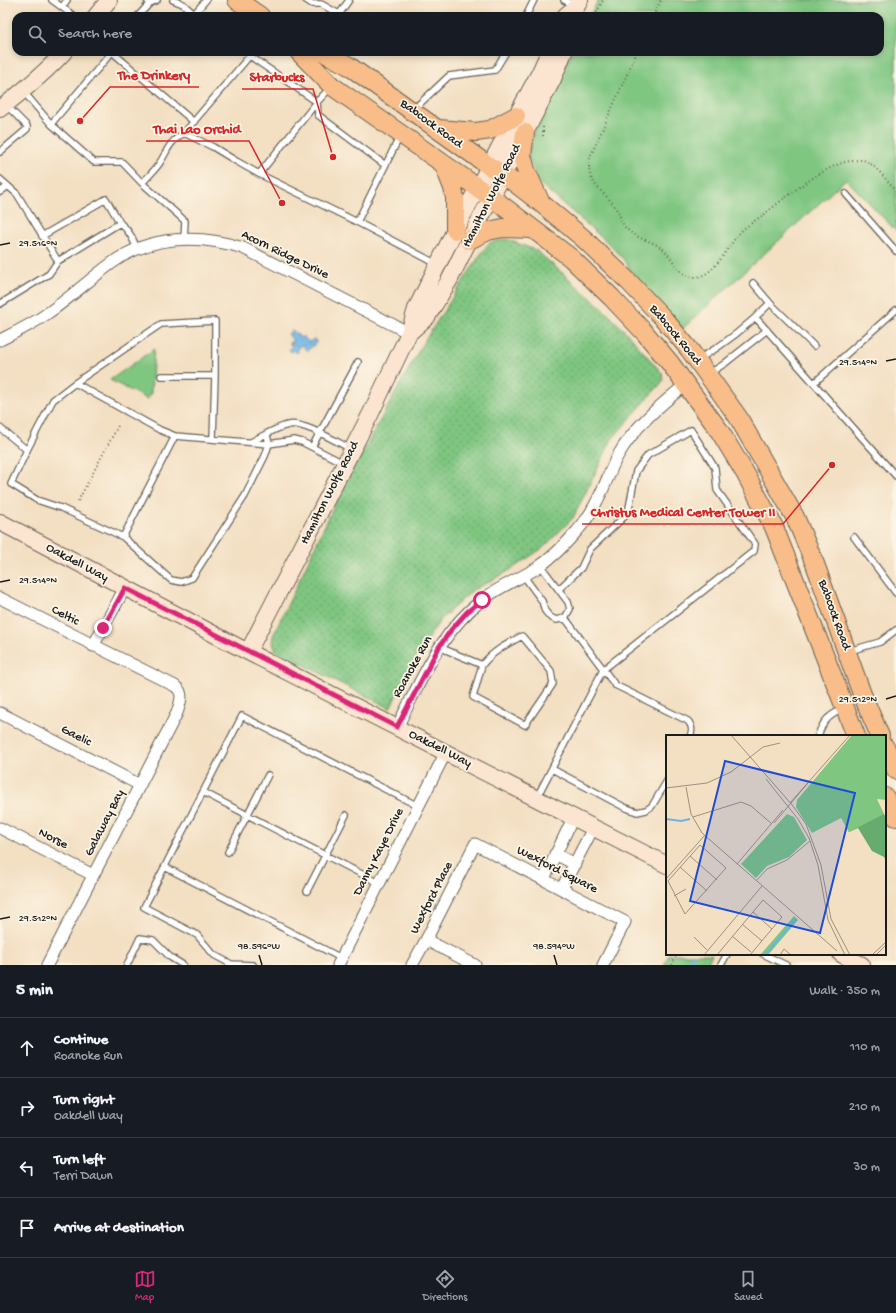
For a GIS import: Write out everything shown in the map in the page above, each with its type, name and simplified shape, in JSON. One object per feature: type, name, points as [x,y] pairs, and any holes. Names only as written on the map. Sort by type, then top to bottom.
[{"type":"main road","points":[[237,0],[254,12]]},
{"type":"main road","name":"Babcock Road","points":[[303,56],[332,86],[484,192],[571,258],[612,298],[670,363],[719,430],[745,473],[774,527],[846,707],[856,735]]},
{"type":"main road","name":"Babcock Road","points":[[330,56],[349,66],[520,186],[541,203],[582,238],[629,282],[663,318],[703,367],[738,417],[794,517],[815,564],[862,694],[880,735]]},
{"type":"main road","points":[[439,129],[476,132],[490,130],[516,116]]},
{"type":"main road","points":[[525,132],[522,155],[526,170],[541,203]]},
{"type":"main road","points":[[444,164],[453,188],[462,235],[503,228],[533,229]]},
{"type":"main road","points":[[639,327],[649,326],[656,330],[691,373],[703,376],[703,367]]},
{"type":"main road","points":[[793,573],[815,564]]},
{"type":"main road","points":[[886,749],[896,770]]},
{"type":"street","points":[[99,12],[109,0]]},
{"type":"street","points":[[3,107],[23,91],[60,56]]},
{"type":"street","name":"Hamilton Wolfe Road","points":[[248,652],[345,464],[409,333],[416,309],[439,265],[462,235],[496,170],[516,116],[540,72],[546,56]]},
{"type":"street","name":"Hamilton Wolfe Road","points":[[496,170],[525,132],[553,78],[562,56]]},
{"type":"street","name":"Hamilton Wolfe Road","points":[[409,333],[427,317],[450,279],[462,235]]},
{"type":"street","name":"Acorn Ridge Drive","points":[[0,340],[47,314],[113,262],[137,249],[154,244],[184,239],[214,240],[243,248],[409,333]]},
{"type":"street","name":"Roanoke Run","points":[[397,727],[439,647],[451,630],[467,612],[482,600],[499,588],[540,565],[566,544],[589,514],[601,492],[617,456],[628,439],[655,410],[685,385]]},
{"type":"street","name":"Oakdell Way","points":[[0,522],[248,652],[666,865]]},
{"type":"street","points":[[93,646],[125,588]]},
{"type":"street","name":"Celtic","points":[[0,598],[175,686],[180,692]]},
{"type":"street","name":"Galaway Bay","points":[[47,965],[176,713],[182,697],[180,692]]},
{"type":"street","name":"Gaelic","points":[[0,713],[140,785]]},
{"type":"street","name":"Danny Kaye Drive","points":[[340,962],[446,752]]},
{"type":"street","points":[[544,879],[573,818]]},
{"type":"street","name":"Norse","points":[[0,828],[93,875]]},
{"type":"street","points":[[562,888],[594,828]]},
{"type":"street","name":"Wexford Square","points":[[475,844],[625,922],[603,965]]},
{"type":"street","name":"Wexford Place","points":[[412,965],[475,844]]},
{"type":"street","points":[[555,854],[575,864]]},
{"type":"street","points":[[426,940],[475,965]]},
{"type":"street","points":[[843,955],[862,965]]},
{"type":"lane","points":[[52,0],[69,12]]},
{"type":"lane","points":[[62,7],[67,0]]},
{"type":"lane","points":[[142,12],[149,1],[157,0]]},
{"type":"lane","points":[[173,0],[190,12]]},
{"type":"lane","points":[[196,12],[206,0]]},
{"type":"lane","points":[[306,0],[312,4],[321,4],[333,12]]},
{"type":"lane","points":[[340,12],[349,0]]},
{"type":"lane","points":[[528,12],[534,0]]},
{"type":"lane","points":[[50,124],[109,56]]},
{"type":"lane","points":[[117,56],[194,122]]},
{"type":"lane","points":[[142,183],[159,164],[169,145],[184,133],[194,122],[249,56]]},
{"type":"lane","points":[[254,56],[317,102],[318,115],[385,165]]},
{"type":"lane","points":[[413,111],[449,76],[495,70],[504,56]]},
{"type":"lane","points":[[259,174],[317,102],[332,86]]},
{"type":"lane","points":[[23,91],[50,124],[94,162],[122,162],[142,183],[185,220],[184,239]]},
{"type":"lane","points":[[0,152],[27,130],[27,126],[3,107]]},
{"type":"lane","points":[[184,133],[213,147],[259,174],[357,222],[439,265]]},
{"type":"lane","points":[[357,222],[401,134]]},
{"type":"lane","points":[[0,179],[17,194],[58,261]]},
{"type":"lane","points":[[0,192],[8,186]]},
{"type":"lane","points":[[846,194],[896,251]]},
{"type":"lane","points":[[42,236],[106,200],[120,223],[126,227],[137,249]]},
{"type":"lane","points":[[0,304],[49,274],[58,261],[120,223]]},
{"type":"lane","points":[[753,283],[770,303],[814,346]]},
{"type":"lane","points":[[703,367],[709,354],[756,318],[770,303]]},
{"type":"lane","points":[[814,384],[896,310]]},
{"type":"lane","points":[[756,318],[896,476]]},
{"type":"lane","points":[[213,439],[215,321],[161,324],[75,382],[53,400],[11,484],[37,500],[61,508],[123,537],[172,580],[180,582],[192,578],[244,496],[265,456],[269,444],[267,435]]},
{"type":"lane","points":[[703,367],[724,364],[767,330]]},
{"type":"lane","points":[[312,447],[358,362]]},
{"type":"lane","points":[[161,376],[215,376]]},
{"type":"lane","points":[[75,382],[160,430],[175,436],[269,444],[294,440],[302,442],[345,464]]},
{"type":"lane","points":[[251,442],[290,424],[304,426],[352,449]]},
{"type":"lane","points":[[0,428],[27,450]]},
{"type":"lane","points":[[536,799],[603,670],[754,551],[754,544],[717,490],[716,468],[691,430],[648,455],[636,471],[629,508],[625,516],[590,549],[581,568],[559,589]]},
{"type":"lane","points":[[123,537],[175,436]]},
{"type":"lane","points":[[854,537],[895,592]]},
{"type":"lane","points":[[523,575],[542,601],[545,611],[550,617],[556,620],[565,618],[570,609],[568,602],[540,565]]},
{"type":"lane","points":[[895,592],[896,585]]},
{"type":"lane","points":[[565,618],[615,686],[688,721],[692,726],[690,735]]},
{"type":"lane","points":[[847,652],[880,642],[896,630]]},
{"type":"lane","points":[[522,636],[550,671],[553,684],[525,725],[472,697],[482,665],[487,658],[500,648],[522,636]]},
{"type":"lane","points":[[439,647],[482,665]]},
{"type":"lane","points":[[818,735],[821,726],[832,714],[846,707]]},
{"type":"lane","points":[[253,965],[231,964],[214,955],[197,935],[144,907],[242,716],[418,806]]},
{"type":"lane","points":[[552,769],[618,804],[637,812],[646,810],[652,806],[666,783]]},
{"type":"lane","points":[[228,852],[268,775]]},
{"type":"lane","points":[[203,792],[380,883]]},
{"type":"lane","points":[[307,891],[346,815]]},
{"type":"lane","points":[[165,867],[340,962]]},
{"type":"lane","points":[[127,965],[140,938],[153,940],[170,957],[183,965]]},
{"type":"lane","points":[[721,965],[726,955]]},
{"type":"lane","points":[[765,955],[786,965]]},
{"type":"path","points":[[597,12],[603,0]]},
{"type":"path","points":[[655,12],[661,0]]},
{"type":"path","points":[[635,56],[591,156],[588,165],[589,174],[593,181],[615,205],[627,230],[660,247],[682,273],[690,277],[697,277],[706,274],[714,268],[738,235],[746,228],[793,192],[825,172],[843,163],[864,160],[871,164],[896,191]]},
{"type":"path","points":[[78,501],[119,424]]},
{"type":"path","points":[[672,965],[677,955]]},
{"type":"green space","points":[[598,0],[896,0],[896,231],[846,179],[681,330],[639,281],[623,259],[607,242],[539,183],[528,156],[536,122],[570,56],[884,56],[884,12],[592,12]]},
{"type":"green space","points":[[507,239],[537,251],[600,306],[624,330],[662,373],[663,381],[612,439],[573,518],[543,548],[507,572],[473,590],[442,618],[419,651],[390,708],[276,651],[272,641],[273,636],[342,489],[423,343],[489,243]]},
{"type":"green space","points":[[154,349],[151,393],[147,399],[110,380]]},
{"type":"green space","points":[[669,955],[712,955],[707,965],[664,965]]},
{"type":"water","points":[[293,330],[301,338],[303,336],[309,342],[314,339],[316,343],[307,351],[301,345],[297,349],[297,353],[293,350],[291,352],[289,349],[292,346],[289,343],[293,340],[288,334]]},
{"type":"waterway","points":[[688,965],[693,955]]},
{"type":"place","name":"The Drinkery","points":[[80,121]]},
{"type":"place","name":"Starbucks","points":[[333,157]]},
{"type":"place","name":"Thai Lao Orchid","points":[[282,203]]},
{"type":"place","name":"Christus Medical Center Tower II","points":[[832,465]]},
{"type":"route","points":[[103,628],[125,588],[397,727],[439,647],[451,630],[467,612],[482,600]]}]
